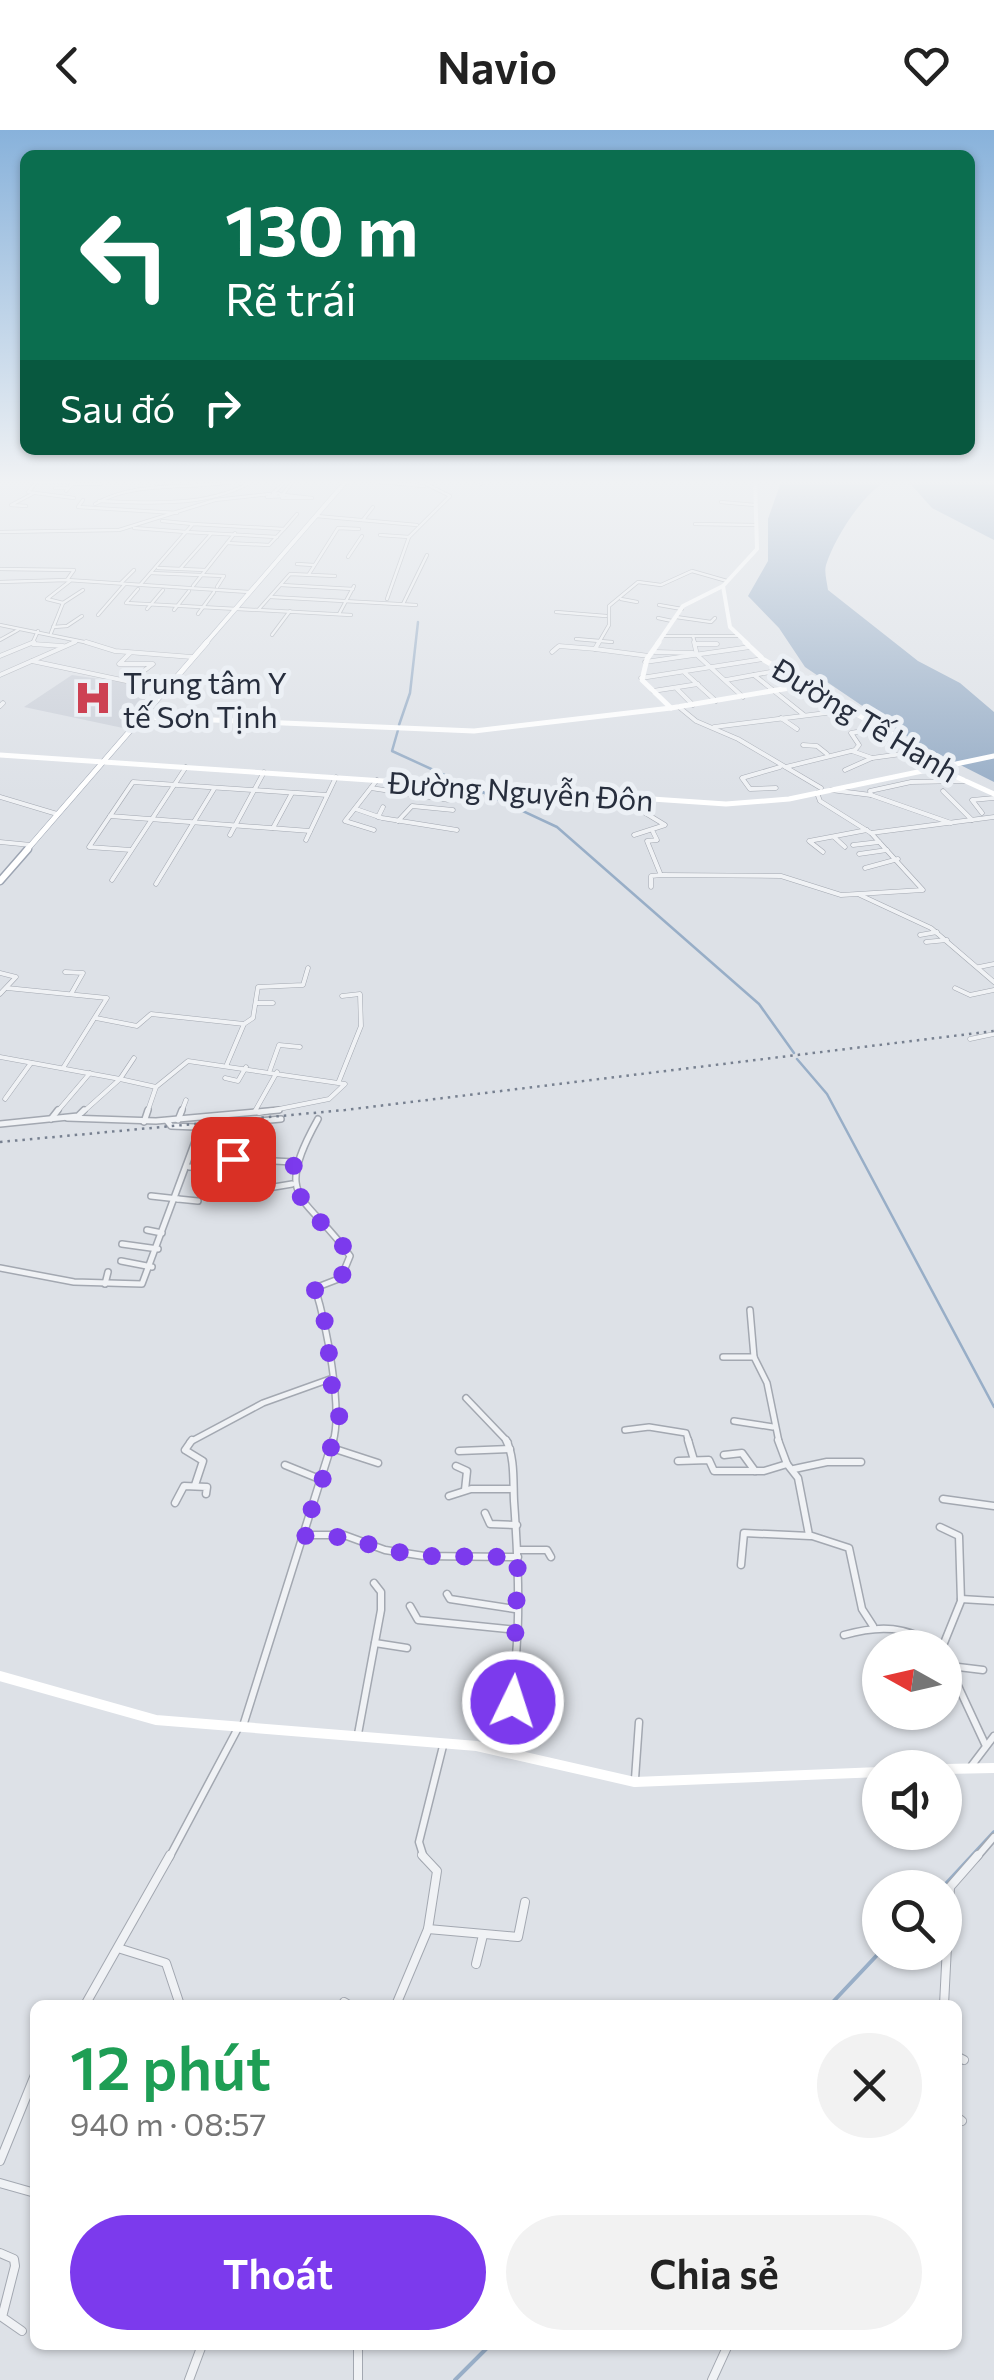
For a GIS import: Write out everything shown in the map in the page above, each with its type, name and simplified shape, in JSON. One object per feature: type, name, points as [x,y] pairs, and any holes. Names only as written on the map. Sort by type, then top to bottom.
[{"type":"street","points":[[64,584],[47,599],[64,603]]},
{"type":"street","points":[[98,615],[122,584]]},
{"type":"street","points":[[127,584],[249,592]]},
{"type":"street","points":[[141,584],[126,603],[351,615]]},
{"type":"street","points":[[0,881],[256,584]]},
{"type":"street","points":[[387,599],[392,584]]},
{"type":"street","points":[[402,604],[412,584]]},
{"type":"street","points":[[596,649],[609,625],[609,606],[636,584]]},
{"type":"street","points":[[641,678],[645,662],[682,609],[703,592],[725,584]]},
{"type":"street","name":"Đường Tế Hanh","points":[[725,584],[730,628],[761,659],[881,728],[935,766],[994,796]]},
{"type":"street","points":[[260,610],[281,585],[354,587],[339,614]]},
{"type":"street","points":[[147,609],[164,590]]},
{"type":"street","points":[[176,608],[189,591]]},
{"type":"street","points":[[51,633],[64,603],[72,594],[83,592]]},
{"type":"street","points":[[198,614],[214,592]]},
{"type":"street","points":[[271,597],[416,605]]},
{"type":"street","points":[[621,598],[637,602]]},
{"type":"street","points":[[659,605],[682,609]]},
{"type":"street","points":[[272,636],[290,611]]},
{"type":"street","points":[[556,612],[606,616]]},
{"type":"street","points":[[53,627],[65,626],[82,616]]},
{"type":"street","points":[[658,618],[711,622],[715,618]]},
{"type":"street","points":[[0,625],[130,652],[192,657]]},
{"type":"street","points":[[0,640],[21,628]]},
{"type":"street","points":[[33,644],[38,631]]},
{"type":"street","points":[[663,636],[737,636]]},
{"type":"street","points":[[694,636],[696,654]]},
{"type":"street","points":[[576,639],[612,642]]},
{"type":"street","points":[[2,671],[77,641]]},
{"type":"street","points":[[0,656],[33,644],[63,646]]},
{"type":"street","points":[[694,644],[718,644]]},
{"type":"street","points":[[552,652],[559,646],[696,654],[744,697]]},
{"type":"street","points":[[645,662],[750,647]]},
{"type":"street","points":[[129,682],[153,664],[118,664],[130,652]]},
{"type":"street","points":[[641,678],[761,659]]},
{"type":"street","points":[[32,661],[164,689]]},
{"type":"street","points":[[36,670],[42,666]]},
{"type":"street","points":[[726,680],[781,670]]},
{"type":"street","points":[[684,672],[716,701]]},
{"type":"street","points":[[754,675],[804,715]]},
{"type":"street","points":[[641,678],[670,708]]},
{"type":"street","points":[[653,691],[698,684]]},
{"type":"street","points":[[142,717],[474,731],[679,707],[807,686]]},
{"type":"street","points":[[676,687],[693,705]]},
{"type":"street","points":[[679,707],[824,789],[871,795],[951,823]]},
{"type":"street","points":[[815,708],[821,712]]},
{"type":"street","points":[[714,728],[850,710]]},
{"type":"street","points":[[812,714],[819,722]]},
{"type":"street","points":[[781,718],[798,729]]},
{"type":"street","points":[[764,721],[769,727]]},
{"type":"street","points":[[852,751],[859,745],[852,733],[881,728]]},
{"type":"street","points":[[803,745],[817,746],[828,755]]},
{"type":"street","points":[[776,788],[750,790],[742,778],[852,751],[872,758]]},
{"type":"street","points":[[846,770],[872,758],[916,752]]},
{"type":"street","name":"Đường Nguyễn Đôn","points":[[0,753],[726,804],[824,789],[994,754]]},
{"type":"street","points":[[112,880],[187,766]]},
{"type":"street","points":[[230,834],[265,771]]},
{"type":"street","points":[[306,840],[337,776]]},
{"type":"street","points":[[374,830],[345,822],[378,778]]},
{"type":"street","points":[[132,850],[89,847],[133,782],[327,795]]},
{"type":"street","points":[[871,795],[870,791],[907,782],[972,782]]},
{"type":"street","points":[[156,884],[215,787]]},
{"type":"street","points":[[371,788],[449,800]]},
{"type":"street","name":"Đường Nguyễn Đôn","points":[[508,788],[725,800],[824,789]]},
{"type":"street","points":[[651,887],[651,876],[662,875],[781,876],[838,895],[924,890],[869,832],[820,801],[824,789]]},
{"type":"street","points":[[943,792],[972,820]]},
{"type":"street","points":[[273,828],[292,793]]},
{"type":"street","points":[[982,814],[972,800],[994,796]]},
{"type":"street","points":[[619,797],[665,826],[634,834]]},
{"type":"street","points":[[0,798],[57,814]]},
{"type":"street","points":[[398,821],[412,806],[453,810]]},
{"type":"street","points":[[378,817],[383,808]]},
{"type":"street","points":[[356,809],[378,817],[457,830]]},
{"type":"street","points":[[110,816],[310,831]]},
{"type":"street","points":[[823,852],[809,841],[994,817]]},
{"type":"street","points":[[424,834],[427,825]]},
{"type":"street","points":[[652,831],[657,840],[647,841],[662,875]]},
{"type":"street","points":[[834,837],[845,847]]},
{"type":"street","points":[[0,842],[31,845]]},
{"type":"street","points":[[853,845],[879,842]]},
{"type":"street","points":[[858,854],[887,850]]},
{"type":"street","points":[[865,868],[898,859]]},
{"type":"street","points":[[860,894],[937,932],[994,982]]},
{"type":"street","points":[[859,904],[868,900]]},
{"type":"street","points":[[920,935],[937,932]]},
{"type":"street","points":[[926,942],[947,940]]},
{"type":"street","points":[[979,967],[994,964]]},
{"type":"street","points":[[227,1064],[244,1024],[253,1018],[258,987],[303,986],[308,968]]},
{"type":"street","points":[[0,972],[16,976],[0,994]]},
{"type":"street","points":[[65,972],[83,973],[71,994]]},
{"type":"street","points":[[7,988],[107,998],[62,1068]]},
{"type":"street","points":[[955,988],[970,995],[994,990]]},
{"type":"street","points":[[339,1080],[360,1026],[360,994],[342,996]]},
{"type":"street","points":[[256,1003],[273,1004]]},
{"type":"street","points":[[96,1018],[136,1026],[151,1014],[244,1024]]},
{"type":"street","points":[[970,1039],[994,1034]]},
{"type":"street","points":[[255,1111],[274,1071],[279,1045],[300,1047]]},
{"type":"street","points":[[0,1056],[156,1087]]},
{"type":"street","points":[[67,1118],[85,1113],[120,1079],[134,1058]]},
{"type":"street","points":[[5,1099],[31,1062]]},
{"type":"street","points":[[0,1124],[51,1118],[144,1122],[178,1120],[328,1100],[345,1087],[339,1080],[227,1064],[182,1062],[156,1087],[144,1122]]},
{"type":"street","points":[[225,1078],[238,1081],[246,1067]]},
{"type":"street","points":[[51,1118],[90,1073]]},
{"type":"street","points":[[178,1120],[186,1100]]},
{"type":"street","points":[[240,1103],[243,1112]]},
{"type":"street","points":[[167,1120],[171,1126],[195,1127],[277,1116],[281,1119]]},
{"type":"street","points":[[87,2000],[120,1949],[239,1729],[332,1448],[340,1413],[330,1379],[328,1332],[315,1290],[341,1278],[350,1256],[314,1218],[294,1184],[294,1162],[318,1119]]},
{"type":"street","points":[[0,1268],[138,1286],[152,1267],[178,1199],[198,1136],[195,1127]]},
{"type":"street","points":[[189,1167],[225,1169],[233,1159],[294,1162]]},
{"type":"street","points":[[256,1190],[294,1184]]},
{"type":"street","points":[[151,1196],[198,1201]]},
{"type":"street","points":[[147,1230],[162,1233]]},
{"type":"street","points":[[122,1244],[158,1250]]},
{"type":"street","points":[[121,1261],[152,1267]]},
{"type":"street","points":[[105,1284],[111,1274],[108,1272]]},
{"type":"street","points":[[750,1310],[754,1357],[767,1383],[774,1426],[810,1536]]},
{"type":"street","points":[[723,1357],[754,1357]]},
{"type":"street","points":[[195,1484],[203,1461],[185,1450],[191,1440],[263,1404],[330,1379]]},
{"type":"street","points":[[466,1398],[509,1439],[517,1526],[517,1630],[513,1702],[499,1750]]},
{"type":"street","points":[[734,1421],[774,1426]]},
{"type":"street","points":[[625,1430],[649,1427],[686,1434],[694,1460]]},
{"type":"street","points":[[332,1448],[378,1463]]},
{"type":"street","points":[[459,1450],[510,1450]]},
{"type":"street","points":[[724,1455],[742,1453],[755,1471]]},
{"type":"street","points":[[678,1461],[710,1460],[715,1472],[860,1462]]},
{"type":"street","points":[[286,1465],[322,1480]]},
{"type":"street","points":[[456,1466],[467,1471],[466,1490]]},
{"type":"street","points":[[175,1503],[182,1488],[195,1484],[208,1487],[206,1494]]},
{"type":"street","points":[[450,1496],[466,1490],[511,1489]]},
{"type":"street","points":[[944,1499],[994,1506]]},
{"type":"street","points":[[485,1513],[490,1524],[517,1526]]},
{"type":"street","points":[[940,1527],[959,1536],[962,1599],[948,1630]]},
{"type":"street","points":[[741,1565],[740,1536],[746,1532],[810,1536],[850,1548],[862,1610],[873,1626]]},
{"type":"street","points":[[301,1535],[324,1539],[344,1536],[386,1550],[424,1556],[548,1550],[550,1556]]},
{"type":"street","points":[[358,1737],[381,1597],[374,1583]]},
{"type":"street","points":[[447,1594],[450,1599],[474,1599],[515,1609]]},
{"type":"street","points":[[962,1599],[994,1600]]},
{"type":"street","points":[[410,1606],[418,1620],[517,1630]]},
{"type":"street","points":[[844,1635],[884,1624],[906,1630]]},
{"type":"street","points":[[375,1643],[406,1648]]},
{"type":"street","points":[[962,1665],[983,1670]]},
{"type":"street","points":[[0,1676],[156,1720],[499,1750],[635,1782],[862,1773]]},
{"type":"street","points":[[962,1693],[985,1744]]},
{"type":"street","points":[[635,1782],[639,1722]]},
{"type":"street","points":[[970,1768],[994,1736]]},
{"type":"street","points":[[398,2000],[428,1929],[436,1871],[419,1852],[419,1842],[444,1743]]},
{"type":"street","points":[[962,1768],[994,1768]]},
{"type":"street","points":[[944,2000],[950,1887],[994,1837]]},
{"type":"street","points":[[428,1929],[518,1936],[525,1902]]},
{"type":"street","points":[[476,1964],[483,1935]]},
{"type":"street","points":[[120,1949],[166,1963],[178,2000]]},
{"type":"street","points":[[0,2161],[30,2087]]},
{"type":"street","points":[[0,2183],[30,2192]]},
{"type":"street","points":[[0,2253],[14,2259],[15,2266],[2,2317],[22,2331]]},
{"type":"street","points":[[189,2380],[200,2350]]},
{"type":"street","points":[[358,2350],[358,2380]]},
{"type":"street","points":[[712,2380],[726,2350]]},
{"type":"shaded area","name":"Trung tâm Y tế Sơn Tịnh","points":[[72,675],[156,689],[123,728],[24,707]]},
{"type":"water","points":[[755,584],[827,584],[828,590],[918,661],[960,683],[994,712],[994,782],[917,743],[805,667],[779,628],[748,596]]},
{"type":"waterway","points":[[399,725],[410,693],[418,622]]},
{"type":"waterway","points":[[398,730],[392,751],[451,778]]},
{"type":"waterway","points":[[478,790],[557,827],[759,1004],[794,1053]]},
{"type":"waterway","points":[[797,1059],[827,1094],[994,1407]]},
{"type":"waterway","points":[[959,1870],[994,1832]]},
{"type":"waterway","points":[[835,2000],[863,1970]]},
{"type":"waterway","points":[[455,2380],[485,2350]]},
{"type":"railway","points":[[0,1142],[345,1110],[994,1031]]},
{"type":"place","name":"Trung tâm Y tế Sơn Tịnh","points":[[93,698]]},
{"type":"route","points":[[233,1159],[294,1162],[294,1184],[308,1211],[350,1256],[341,1278],[315,1288],[328,1332],[330,1379],[340,1413],[320,1489],[301,1535],[324,1539],[344,1536],[386,1550],[424,1556],[518,1557],[513,1702]]}]
